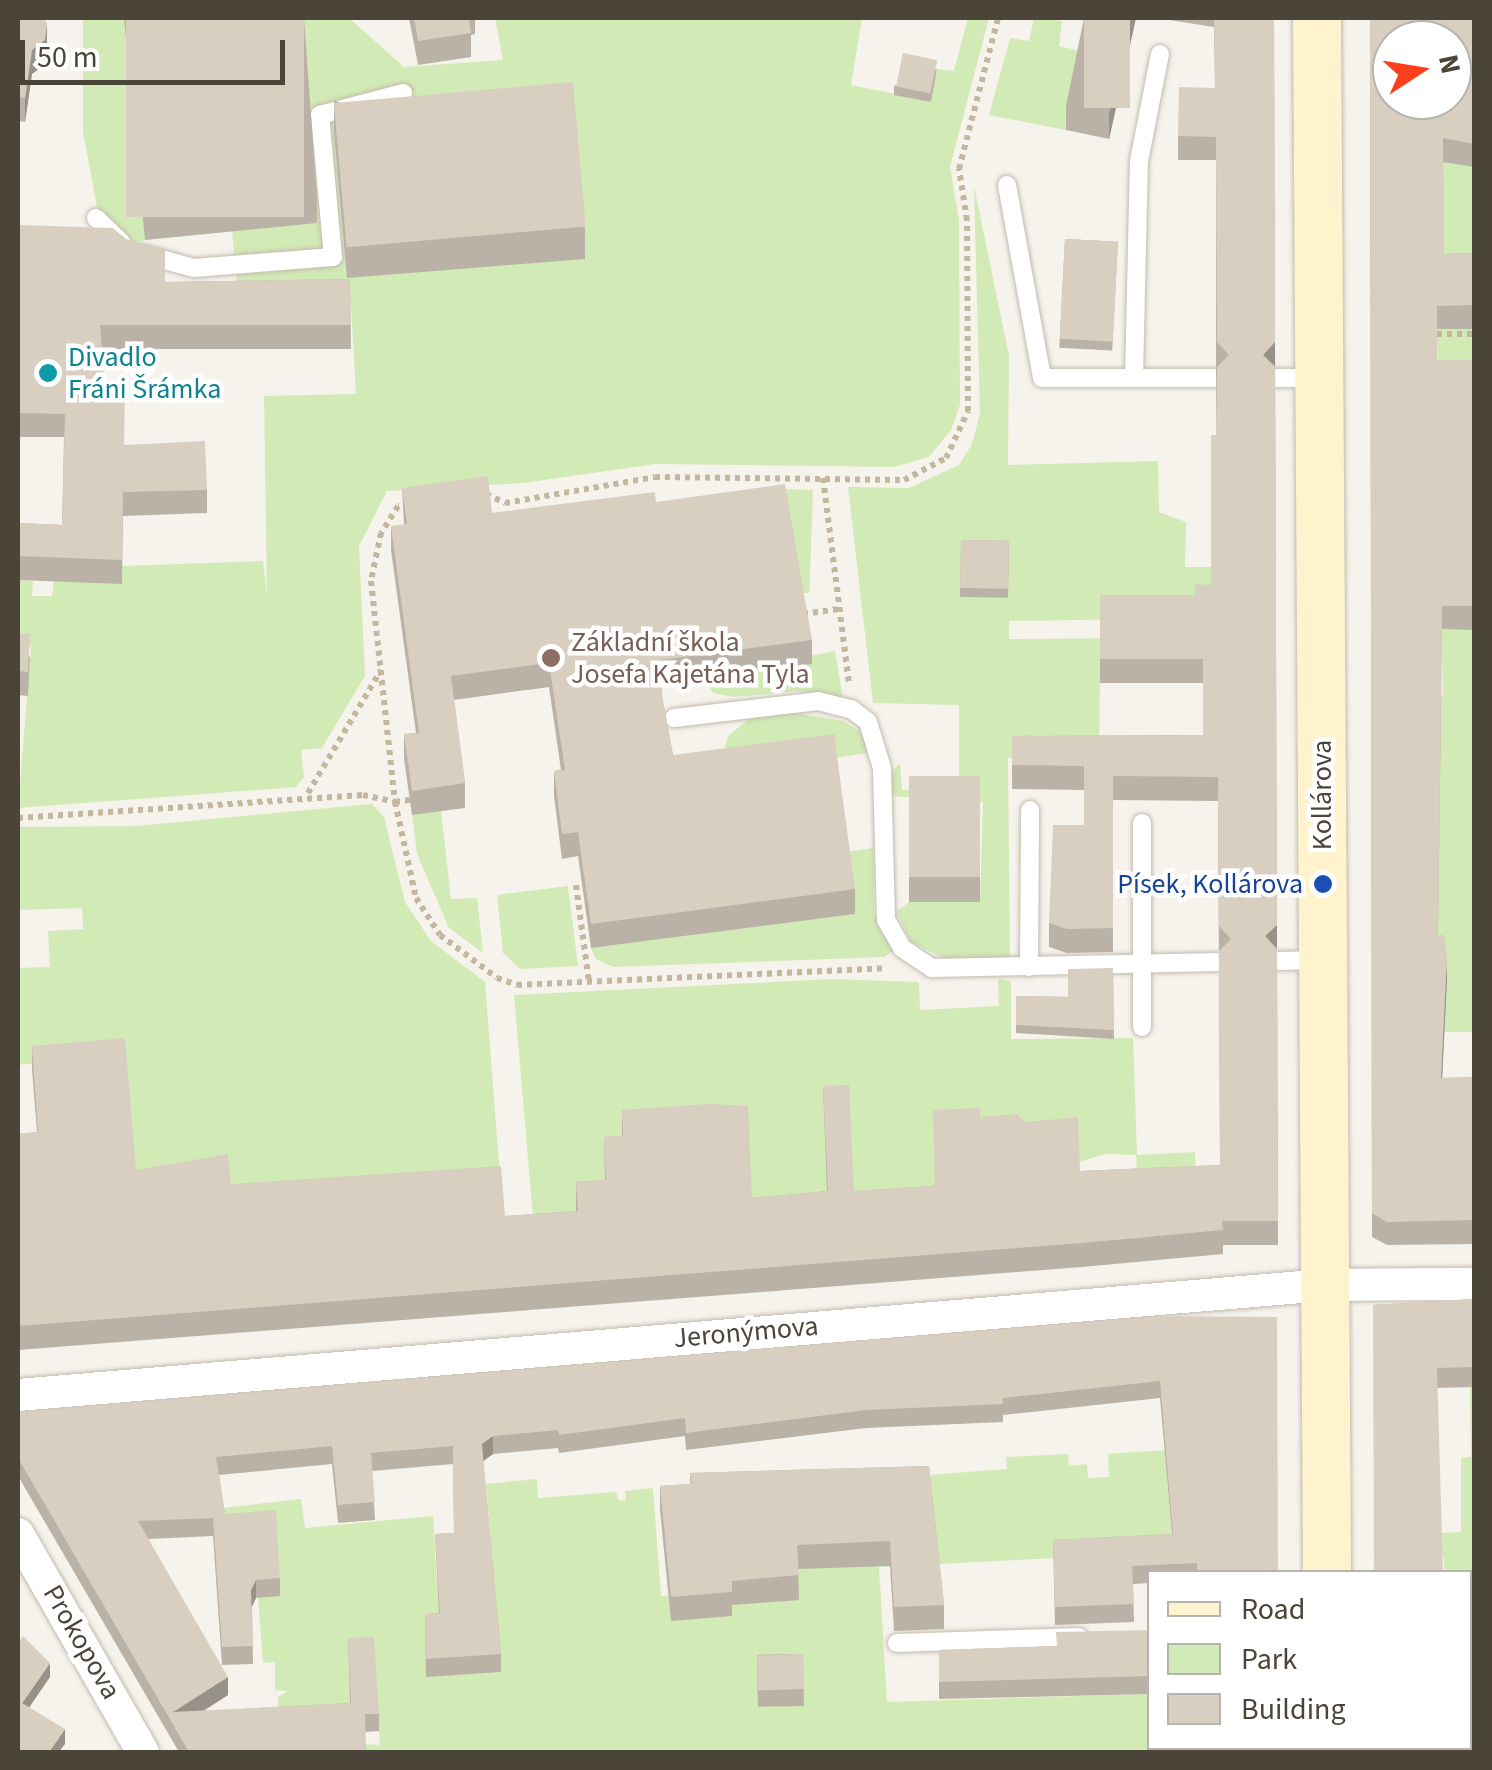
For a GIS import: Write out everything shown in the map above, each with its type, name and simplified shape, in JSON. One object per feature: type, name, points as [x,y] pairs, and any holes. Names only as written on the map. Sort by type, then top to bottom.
[{"type":"main road","name":"Kollárova","points":[[1317,18],[1297,378],[1300,961],[1326,1285],[1327,1570]]},
{"type":"street","name":"Jeronýmova","points":[[18,1396],[1326,1285],[1474,1284]]},
{"type":"street","name":"Prokopova","points":[[18,1534],[144,1752]]},
{"type":"lane","points":[[1134,378],[1138,161],[1160,54]]},
{"type":"lane","points":[[96,218],[130,250],[194,268],[333,258],[320,116],[403,94]]},
{"type":"lane","points":[[1006,184],[1042,378],[1217,378]]},
{"type":"lane","points":[[674,718],[818,701],[852,709],[868,722],[882,768],[886,920],[902,948],[932,968],[1219,962]]},
{"type":"lane","points":[[1029,966],[1030,810]]},
{"type":"lane","points":[[1142,822],[1142,1027]]},
{"type":"lane","points":[[898,1643],[1091,1636]]},
{"type":"path","points":[[468,496],[485,493],[506,503],[655,477],[904,480],[936,465],[960,440],[968,411],[967,220],[959,169],[998,18]]},
{"type":"path","points":[[1436,334],[1474,334]]},
{"type":"path","points":[[823,478],[852,709]]},
{"type":"path","points":[[416,503],[398,506],[373,551],[395,802],[416,898],[440,935],[496,978],[517,985],[932,968]]},
{"type":"path","points":[[804,614],[839,608]]},
{"type":"path","points":[[308,794],[381,670]]},
{"type":"path","points":[[392,774],[409,772]]},
{"type":"path","points":[[18,818],[127,815],[308,794],[395,802],[429,798]]},
{"type":"path","points":[[576,885],[588,982]]},
{"type":"green space","points":[[349,18],[404,67],[503,60],[495,18],[862,18],[851,85],[930,101],[937,69],[954,71],[968,18],[989,18],[950,167],[959,220],[960,405],[951,430],[929,457],[894,467],[655,464],[523,483],[387,491],[359,546],[365,676],[322,748],[301,750],[304,777],[296,787],[18,808],[31,647],[18,646],[18,580],[33,581],[32,596],[52,596],[54,581],[122,583],[122,566],[263,561],[267,595],[264,396],[356,394],[351,304],[239,305],[232,231],[145,240],[105,251],[83,131],[83,19]]},
{"type":"green space","points":[[1034,18],[1062,21],[1059,46],[1084,52],[1066,130],[989,115],[1010,38],[1029,41]]},
{"type":"green space","points":[[1474,103],[1474,277],[1436,277],[1431,120],[1472,120]]},
{"type":"green space","points":[[974,186],[1009,356],[1008,465],[1158,461],[1159,512],[1186,522],[1185,567],[1213,567],[1211,609],[1195,618],[1009,621],[1009,639],[1148,638],[1100,675],[1099,758],[1008,758],[1010,958],[948,960],[911,942],[896,912],[909,902],[980,902],[983,802],[892,796],[891,773],[900,763],[902,790],[959,790],[959,705],[873,703],[848,487],[909,488],[959,465],[972,444],[980,413]],"holes":[[[961,549],[1008,597],[961,596]]]},
{"type":"green space","points":[[1437,329],[1474,329],[1474,1032],[1444,1032],[1447,980],[1438,958],[1434,696],[1443,695]]},
{"type":"green space","points":[[782,489],[813,490],[809,593],[778,592]]},
{"type":"green space","points":[[835,651],[843,698],[798,691],[734,697],[713,693],[704,678]]},
{"type":"green space","points":[[794,713],[844,721],[864,735],[869,753],[717,774],[728,736],[754,715]]},
{"type":"green space","points":[[372,804],[384,817],[405,902],[431,941],[485,982],[501,1190],[138,1218],[124,1054],[18,1065],[18,968],[50,967],[48,931],[83,929],[82,908],[18,910],[18,827],[137,826]]},
{"type":"green space","points":[[441,811],[451,899],[477,898],[483,953],[449,928],[417,854],[412,815]]},
{"type":"green space","points":[[873,848],[874,913],[893,951],[884,957],[613,967],[596,959],[591,948],[854,914],[846,852]]},
{"type":"green space","points":[[568,886],[578,966],[520,969],[503,953],[497,895]]},
{"type":"green space","points":[[831,979],[919,982],[920,1010],[999,1006],[998,979],[1011,981],[1011,1039],[1133,1038],[1137,1155],[1195,1152],[1197,1198],[1139,1200],[1136,1155],[1105,1154],[1079,1162],[1005,1206],[753,1221],[622,1134],[623,1160],[607,1204],[578,1235],[535,1240],[514,995]]},
{"type":"green space","points":[[1470,1387],[1474,1387],[1474,1752],[1472,1570],[1444,1570],[1444,1557],[1438,1556],[1439,1533],[1461,1532],[1461,1458],[1471,1457]]},
{"type":"green space","points":[[1165,1450],[1173,1552],[879,1567],[887,1702],[1147,1694],[1147,1750],[1164,1752],[344,1752],[343,1743],[380,1745],[378,1720],[279,1725],[278,1697],[288,1691],[275,1690],[275,1662],[263,1663],[258,1597],[225,1532],[222,1508],[301,1499],[305,1528],[433,1516],[437,1586],[457,1530],[490,1530],[486,1484],[537,1479],[538,1498],[616,1492],[619,1501],[626,1500],[625,1491],[653,1488],[661,1596],[731,1597],[795,1538],[928,1475],[1007,1469],[1006,1457],[1068,1454],[1069,1466],[1087,1464],[1088,1478],[1109,1477],[1108,1454]]},
{"type":"building","points":[[18,18],[44,18],[47,24],[45,40],[32,50],[25,98],[18,97]]},
{"type":"building","points":[[126,18],[304,18],[304,217],[126,217]]},
{"type":"building","points":[[414,18],[469,18],[471,33],[418,41]]},
{"type":"building","points":[[1084,18],[1130,18],[1130,108],[1084,108]]},
{"type":"building","points":[[1214,18],[1274,18],[1275,342],[1263,355],[1275,367],[1277,925],[1265,936],[1277,950],[1278,1221],[1222,1221],[1223,1230],[1082,1243],[18,1326],[18,1134],[38,1132],[32,1046],[125,1038],[136,1170],[228,1154],[231,1184],[501,1166],[505,1216],[578,1211],[576,1182],[606,1180],[604,1137],[623,1136],[622,1110],[708,1104],[748,1106],[752,1198],[828,1191],[823,1086],[849,1085],[854,1191],[935,1186],[933,1110],[980,1108],[980,1117],[1016,1114],[1026,1122],[1078,1117],[1080,1171],[1220,1165],[1219,951],[1231,939],[1219,926],[1218,777],[1113,776],[1113,928],[1067,929],[1049,923],[1053,825],[1084,825],[1084,766],[1012,765],[1012,736],[1203,735],[1203,659],[1100,659],[1100,595],[1195,595],[1195,584],[1211,585],[1211,435],[1216,435],[1217,367],[1229,355],[1217,342],[1216,137],[1178,136],[1179,87],[1215,88]]},
{"type":"building","points":[[1370,18],[1474,18],[1474,144],[1443,138],[1444,254],[1474,253],[1474,305],[1437,306],[1437,360],[1474,360],[1474,606],[1442,606],[1438,935],[1444,935],[1447,956],[1441,1078],[1474,1077],[1474,1220],[1387,1222],[1372,1213]]},
{"type":"building","points":[[903,53],[937,60],[930,94],[896,86]]},
{"type":"building","points":[[573,82],[586,226],[347,247],[334,103]]},
{"type":"building","points":[[18,225],[113,228],[126,239],[165,249],[165,282],[350,279],[351,325],[100,325],[105,389],[125,385],[124,445],[205,441],[207,490],[123,492],[122,560],[18,556],[18,523],[62,525],[65,414],[18,413]]},
{"type":"building","points":[[1065,239],[1118,242],[1113,342],[1060,339]]},
{"type":"building","points":[[488,476],[492,513],[655,492],[656,502],[785,484],[812,640],[660,660],[662,696],[673,755],[834,734],[855,889],[591,924],[578,832],[562,834],[554,771],[565,770],[549,663],[451,676],[465,783],[412,791],[404,734],[419,733],[391,526],[407,524],[402,488]]},
{"type":"building","points":[[961,540],[1009,541],[1008,589],[960,588]]},
{"type":"building","points":[[18,633],[30,634],[28,672],[18,671]]},
{"type":"building","points":[[909,776],[980,776],[980,877],[909,877]]},
{"type":"building","points":[[1113,968],[1114,1030],[1016,1025],[1016,996],[1068,997],[1068,969]]},
{"type":"building","points":[[1474,1299],[1474,1367],[1437,1368],[1443,1570],[1374,1570],[1373,1305]]},
{"type":"building","points":[[1156,1316],[1277,1317],[1278,1570],[1197,1570],[1197,1563],[1132,1566],[1134,1604],[1055,1607],[1053,1540],[1173,1534],[1160,1381],[1003,1398],[1003,1404],[866,1410],[686,1433],[685,1418],[559,1435],[558,1430],[493,1436],[482,1444],[501,1654],[426,1659],[425,1614],[440,1613],[435,1534],[454,1533],[453,1446],[371,1453],[375,1502],[338,1505],[332,1446],[216,1457],[225,1514],[276,1510],[280,1578],[256,1580],[251,1590],[253,1646],[222,1647],[213,1518],[138,1521],[228,1677],[173,1712],[351,1703],[348,1638],[374,1637],[379,1714],[365,1714],[366,1752],[189,1752],[18,1458],[18,1412]]},
{"type":"building","points":[[929,1466],[944,1605],[894,1607],[890,1541],[797,1545],[799,1575],[732,1581],[732,1592],[671,1597],[660,1486],[691,1484],[690,1473]]},
{"type":"building","points":[[1474,1608],[1474,1751],[1375,1752],[1472,1750]]},
{"type":"building","points":[[1147,1630],[1147,1676],[939,1682],[939,1650],[1057,1646],[1056,1632]]},
{"type":"building","points":[[23,1636],[50,1663],[22,1703],[65,1729],[49,1752],[18,1752],[18,1644]]},
{"type":"building","points":[[803,1654],[804,1689],[758,1691],[757,1656]]},
{"type":"building","points":[[1210,1750],[1279,1750],[1210,1752]]},
{"type":"place","name":"Divadlo Fráni Šrámka","points":[[48,373]]},
{"type":"place","name":"Základní škola Josefa Kajetána Tyla","points":[[551,658]]},
{"type":"place","name":"Písek, Kollárova","points":[[1323,884]]}]
